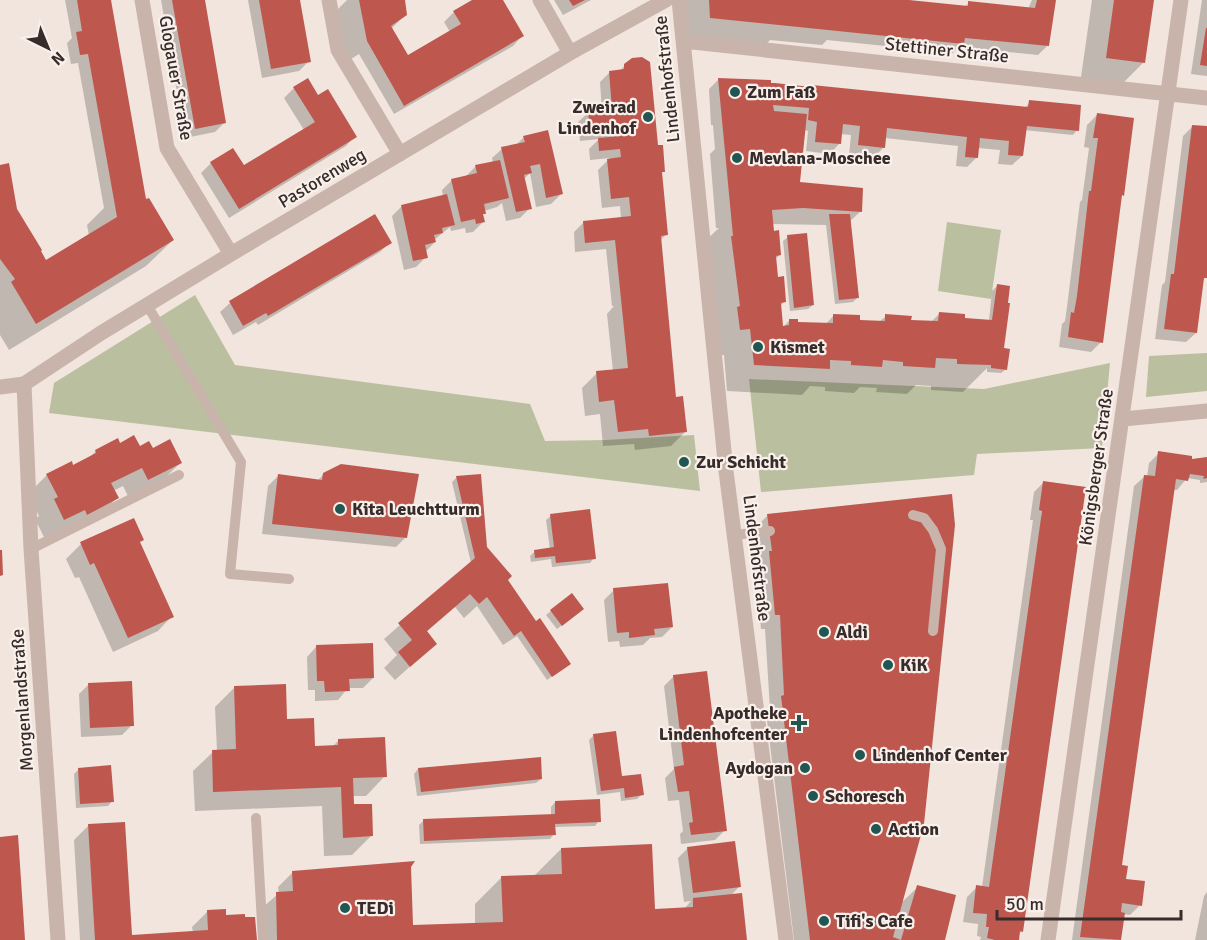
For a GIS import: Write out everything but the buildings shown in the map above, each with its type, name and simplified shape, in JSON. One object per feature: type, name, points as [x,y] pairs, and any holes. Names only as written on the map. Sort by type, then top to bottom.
[{"type":"street","name":"Glogauer Straße","points":[[142,0],[167,147],[231,254]]},
{"type":"street","points":[[329,0],[338,50],[400,154]]},
{"type":"street","points":[[540,0],[570,53]]},
{"type":"street","name":"Pastorenweg","points":[[0,387],[24,384],[231,254],[570,53],[666,0]]},
{"type":"street","name":"Lindenhofstraße","points":[[679,0],[734,535],[786,940]]},
{"type":"street","name":"Königsberger Straße","points":[[1048,940],[1181,0]]},
{"type":"street","name":"Stettiner Straße","points":[[683,41],[1207,98]]},
{"type":"street","name":"Morgenlandstraße","points":[[24,384],[31,549],[58,940]]},
{"type":"street","points":[[1123,419],[1207,411]]},
{"type":"lane","points":[[147,305],[241,462],[230,574],[289,579]]},
{"type":"lane","points":[[31,549],[180,475]]},
{"type":"lane","points":[[913,515],[924,518],[933,530],[941,549],[933,631]]},
{"type":"lane","points":[[734,535],[770,531]]},
{"type":"lane","points":[[256,818],[263,940]]},
{"type":"green space","points":[[947,222],[1001,230],[991,299],[938,291]]},
{"type":"green space","points":[[195,295],[235,365],[530,404],[545,441],[694,435],[700,491],[49,413],[54,383]]},
{"type":"green space","points":[[1207,353],[1207,391],[1146,397],[1149,356]]},
{"type":"green space","points":[[1110,363],[1102,448],[977,454],[974,475],[761,492],[749,379],[984,389]]},
{"type":"place","name":"Zum Faß","points":[[735,92]]},
{"type":"place","name":"Zweirad Lindenhof","points":[[648,117]]},
{"type":"place","name":"Mevlana-Moschee","points":[[737,158]]},
{"type":"place","name":"Kismet","points":[[758,347]]},
{"type":"place","name":"Zur Schicht","points":[[684,462]]},
{"type":"place","name":"Kita Leuchtturm","points":[[340,509]]},
{"type":"place","name":"Aldi","points":[[824,632]]},
{"type":"place","name":"KiK","points":[[888,665]]},
{"type":"place","name":"Apotheke Lindenhofcenter","points":[[799,723]]},
{"type":"place","name":"Lindenhof Center","points":[[860,755]]},
{"type":"place","name":"Aydogan","points":[[805,768]]},
{"type":"place","name":"Schoresch","points":[[813,796]]},
{"type":"place","name":"Action","points":[[876,829]]},
{"type":"place","name":"TEDi","points":[[345,908]]},
{"type":"place","name":"Tifi's Cafe","points":[[824,921]]}]
